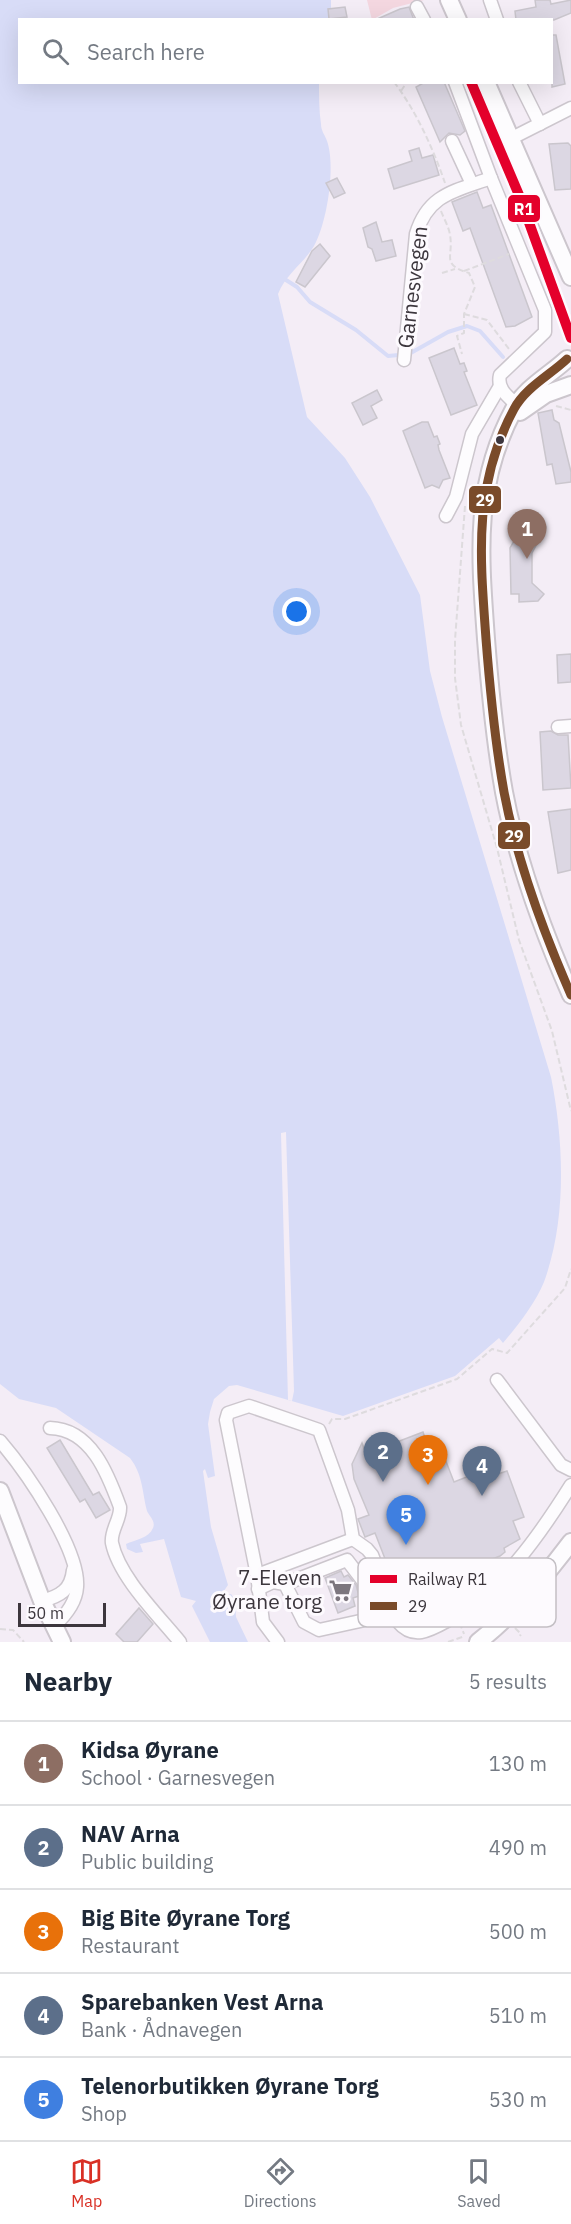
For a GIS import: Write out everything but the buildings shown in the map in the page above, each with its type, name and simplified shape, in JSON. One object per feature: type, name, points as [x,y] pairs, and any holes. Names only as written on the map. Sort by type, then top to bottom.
[{"type":"main road","points":[[450,0],[457,18]]},
{"type":"main road","points":[[487,84],[571,277]]},
{"type":"main road","points":[[569,356],[566,370],[571,381]]},
{"type":"main road","points":[[569,356],[520,407],[509,423],[491,460],[483,492],[482,519],[485,623],[492,712],[504,794],[528,881],[552,951],[571,994]]},
{"type":"main road","points":[[520,407],[546,394],[571,386]]},
{"type":"main road","points":[[0,1491],[42,1601],[62,1642]]},
{"type":"main road","points":[[556,1562],[571,1542]]},
{"type":"main road","points":[[469,1637],[485,1627]]},
{"type":"street","points":[[490,0],[496,18]]},
{"type":"street","points":[[417,7],[423,18]]},
{"type":"street","points":[[447,516],[456,497],[472,434],[500,386],[500,375],[538,340],[545,332],[547,323],[546,310],[490,178],[456,84]]},
{"type":"street","points":[[520,84],[540,124]]},
{"type":"street","points":[[512,138],[571,108]]},
{"type":"street","points":[[452,141],[472,184]]},
{"type":"street","points":[[445,158],[458,153]]},
{"type":"street","name":"Garnesvegen","points":[[404,355],[416,234],[420,219],[448,193],[490,178]]},
{"type":"street","points":[[500,386],[520,407]]},
{"type":"street","points":[[497,1380],[561,1465],[571,1470]]},
{"type":"street","points":[[278,1642],[263,1622],[257,1575],[226,1420],[228,1413],[249,1406],[319,1430],[348,1509],[353,1539],[373,1558]]},
{"type":"street","points":[[50,1428],[69,1430],[97,1456],[120,1507],[112,1537],[117,1555],[131,1582],[180,1642]]},
{"type":"street","points":[[0,1441],[67,1542],[74,1563],[77,1575],[76,1593],[64,1617],[54,1626]]},
{"type":"street","points":[[519,1558],[545,1525],[571,1485]]},
{"type":"street","points":[[257,1575],[353,1539]]},
{"type":"street","points":[[340,1544],[346,1560],[358,1575]]},
{"type":"street","points":[[258,1589],[273,1582],[285,1584],[346,1560]]},
{"type":"street","points":[[42,1601],[62,1594],[68,1588],[74,1563]]},
{"type":"street","points":[[285,1584],[298,1613],[311,1628],[327,1629],[358,1622]]},
{"type":"street","points":[[403,1627],[413,1634],[423,1633],[435,1627]]},
{"type":"path","points":[[396,84],[423,134],[432,144],[448,193]]},
{"type":"path","points":[[401,91],[406,84]]},
{"type":"path","points":[[437,201],[451,236],[449,256],[456,269]]},
{"type":"path","points":[[463,271],[521,250]]},
{"type":"path","points":[[442,273],[456,269],[470,273],[475,287],[465,314],[463,335],[457,336],[462,354]]},
{"type":"path","points":[[465,314],[488,320],[516,359]]},
{"type":"path","points":[[553,404],[571,410]]},
{"type":"path","points":[[319,1430],[327,1428],[332,1419],[345,1419],[457,1378],[492,1349],[507,1353],[565,1288],[571,1269]]},
{"type":"path","points":[[515,1628],[521,1634],[520,1636]]},
{"type":"path","points":[[0,1629],[14,1630],[24,1642]]},
{"type":"path","points":[[448,1642],[469,1637]]},
{"type":"shaded area","points":[[367,0],[424,0],[393,8],[372,18]]},
{"type":"water","points":[[0,0],[331,0],[331,18],[18,18],[18,84],[319,84],[321,126],[330,152],[329,194],[323,223],[314,246],[285,281],[278,294],[307,417],[345,458],[370,497],[420,595],[430,671],[442,717],[551,1077],[561,1154],[557,1233],[544,1282],[520,1322],[503,1343],[499,1338],[455,1376],[343,1416],[237,1385],[229,1386],[214,1399],[208,1424],[215,1476],[208,1478],[205,1469],[203,1471],[211,1527],[228,1585],[219,1598],[231,1594],[235,1600],[236,1617],[248,1642],[210,1642],[192,1606],[196,1601],[181,1597],[164,1539],[140,1544],[143,1552],[136,1553],[127,1549],[126,1544],[145,1536],[154,1525],[147,1511],[140,1477],[130,1458],[56,1408],[19,1399],[0,1384]]},
{"type":"pier","points":[[286,1132],[294,1391],[292,1401],[288,1400],[281,1133]]},
{"type":"waterway","points":[[286,280],[297,287],[310,302],[356,330],[388,356],[409,354],[448,332],[467,326],[480,331],[503,357]]},
{"type":"rail line","name":"R1","points":[[472,84],[519,195],[571,338]]},
{"type":"transit line","name":"29","points":[[567,359],[519,401],[501,437],[491,465],[486,493],[481,550],[495,735],[509,818],[532,895],[571,995]]},
{"type":"place","name":"Kidsa Øyrane","points":[[527,559]]},
{"type":"place","name":"NAV Arna","points":[[383,1482]]},
{"type":"place","name":"Big Bite Øyrane Torg","points":[[428,1485]]},
{"type":"place","name":"Sparebanken Vest Arna","points":[[482,1496]]},
{"type":"place","name":"Telenorbutikken Øyrane Torg","points":[[406,1545]]},
{"type":"place","name":"7-Eleven Øyrane torg","points":[[340,1590]]}]
